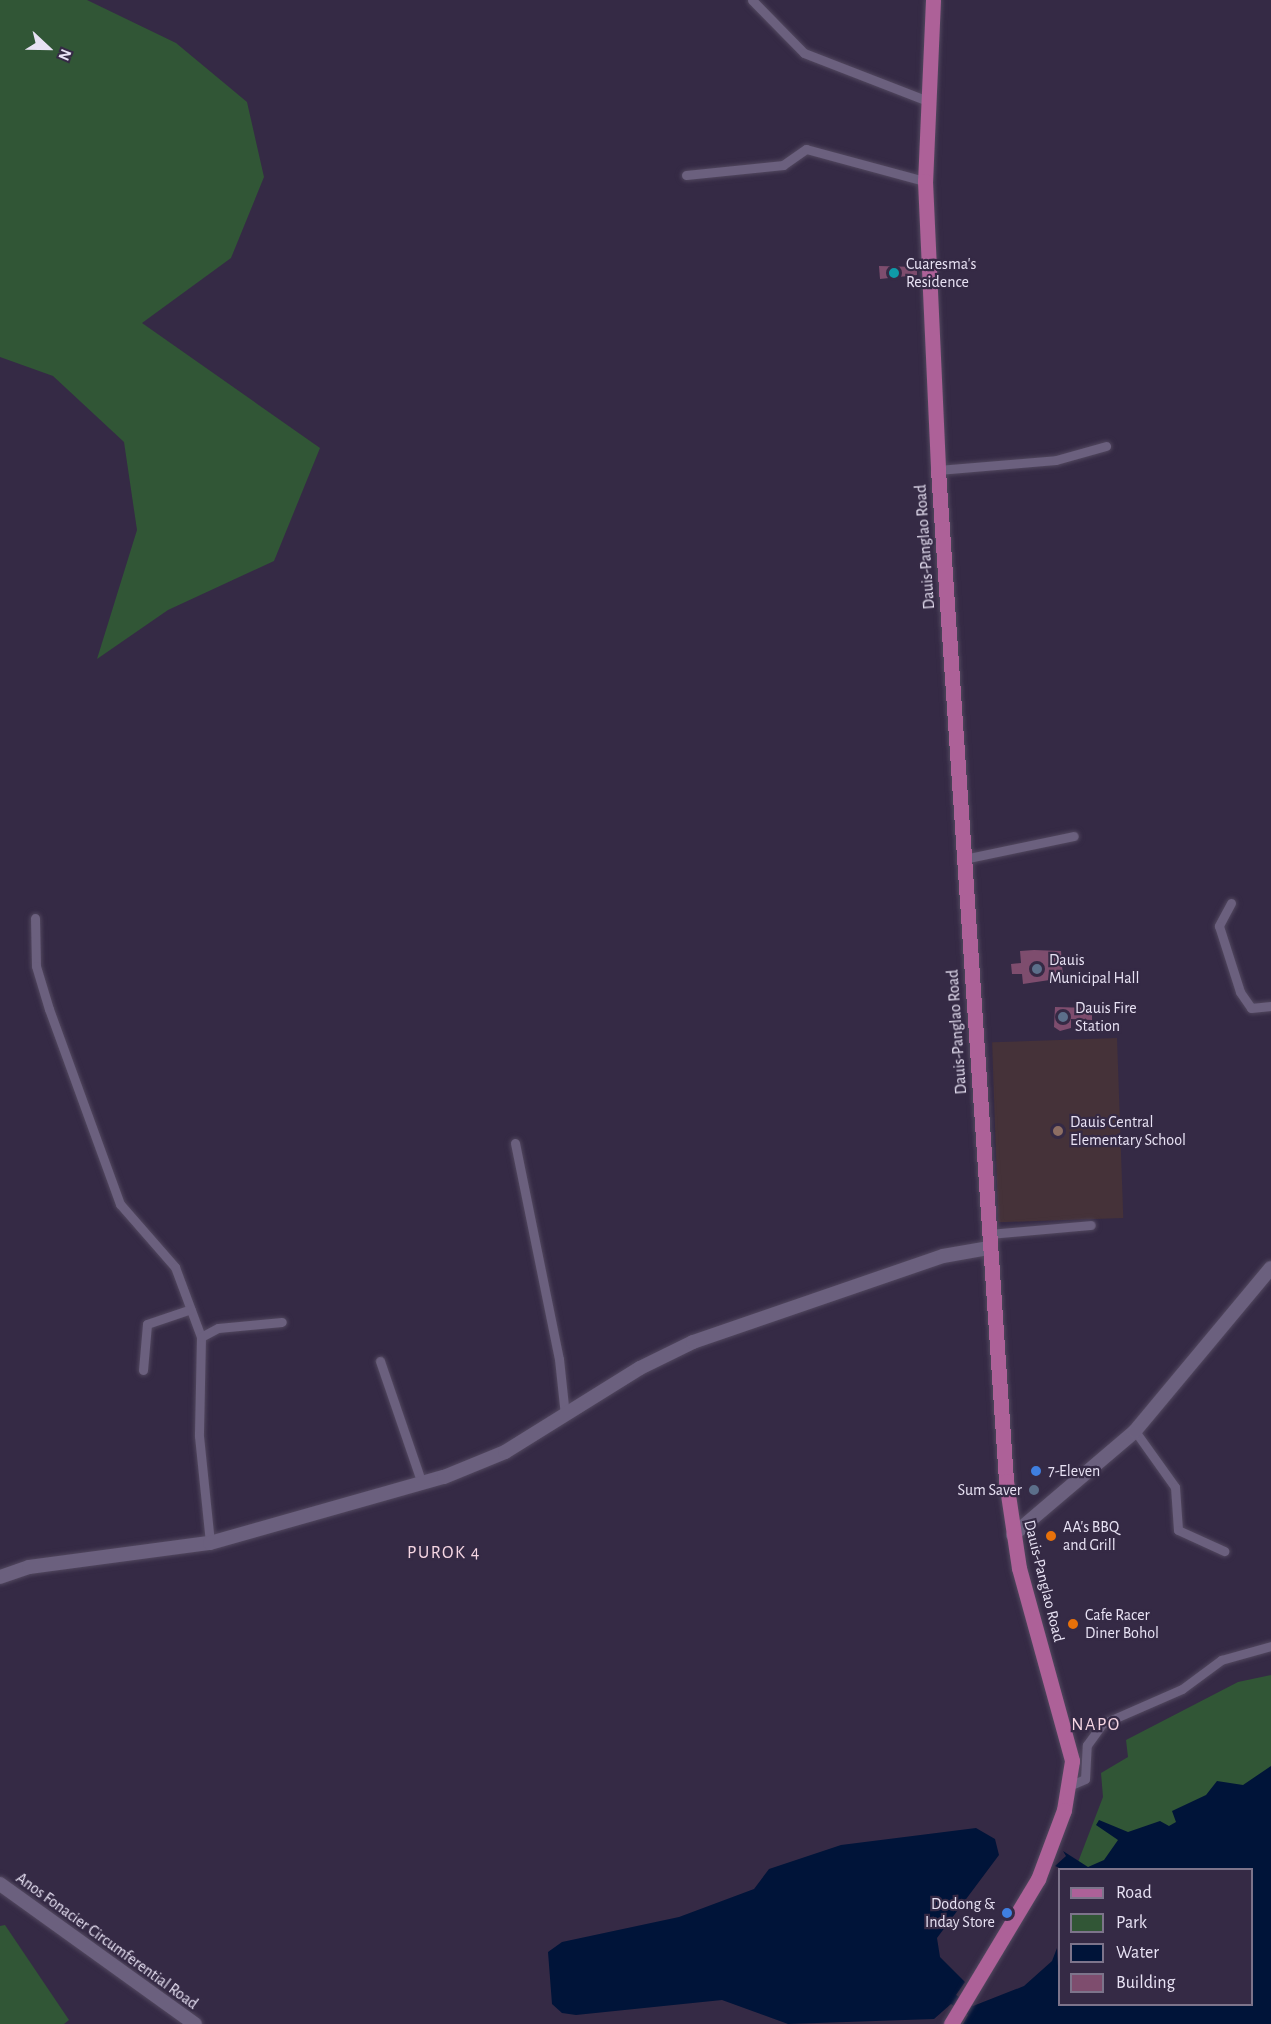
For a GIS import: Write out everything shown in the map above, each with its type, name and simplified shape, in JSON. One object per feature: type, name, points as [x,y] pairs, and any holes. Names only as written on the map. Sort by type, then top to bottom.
[{"type":"main road","name":"Dauis-Panglao Road","points":[[933,0],[926,100],[925,181],[938,470],[988,1241],[1013,1535],[1071,1749],[1071,1785],[1035,1886],[959,2012]]},
{"type":"street","points":[[752,0],[804,53],[926,100]]},
{"type":"street","points":[[686,175],[783,165],[806,149],[925,181]]},
{"type":"street","points":[[938,470],[1056,460],[1106,446]]},
{"type":"street","points":[[964,859],[1074,836]]},
{"type":"street","points":[[1231,903],[1219,926],[1239,992],[1251,1008],[1271,1006]]},
{"type":"street","points":[[35,918],[36,966],[49,1009],[120,1204],[175,1267],[201,1337],[198,1436],[210,1543]]},
{"type":"street","points":[[515,1143],[559,1359],[565,1415]]},
{"type":"street","points":[[0,1577],[28,1567],[210,1543],[422,1484],[505,1452],[693,1341],[988,1241],[1091,1225]]},
{"type":"street","points":[[1013,1535],[1135,1431],[1271,1268]]},
{"type":"street","points":[[143,1370],[147,1324],[191,1309]]},
{"type":"street","points":[[201,1337],[218,1328],[282,1322]]},
{"type":"street","points":[[381,1361],[422,1484]]},
{"type":"street","points":[[1135,1431],[1175,1487],[1178,1530],[1224,1551]]},
{"type":"street","points":[[1071,1785],[1084,1779],[1087,1745],[1102,1724],[1182,1689],[1221,1660],[1271,1646]]},
{"type":"street","name":"Anos Fonacier Circumferential Road","points":[[0,1884],[195,2024]]},
{"type":"shaded area","name":"Dauis Central Elementary School","points":[[1117,1038],[1123,1218],[998,1222],[992,1042]]},
{"type":"green space","points":[[0,0],[87,0],[176,43],[247,102],[264,177],[231,258],[142,323],[320,448],[274,561],[168,610],[97,659],[137,530],[124,442],[53,376],[0,357]]},
{"type":"green space","points":[[1271,1675],[1271,1777],[1120,1864],[1076,1868],[1103,1797],[1101,1773],[1128,1757],[1126,1740],[1238,1682]]},
{"type":"green space","points":[[5,1925],[69,2020],[64,2024],[0,2024],[0,1926]]},
{"type":"water","points":[[1271,1766],[1271,2024],[963,2024],[968,2015],[951,2004],[934,2019],[788,2024],[722,2000],[576,2015],[562,2013],[552,2004],[548,1952],[562,1942],[679,1917],[754,1889],[769,1869],[841,1845],[976,1828],[995,1839],[999,1855],[937,1938],[940,1957],[965,1982],[956,1995],[973,2006],[1024,1986],[1052,1961],[1057,1948],[1058,2006],[1253,2006],[1253,1868],[1060,1868],[1055,1866],[1066,1856],[1063,1851],[1088,1867],[1104,1860],[1118,1840],[1096,1825],[1099,1820],[1128,1832],[1160,1821],[1169,1826],[1176,1822],[1172,1811],[1206,1795],[1217,1781],[1243,1785]]},
{"type":"building","name":"Cuaresma's Residence","points":[[879,266],[917,267],[917,275],[880,279]]},
{"type":"building","name":"Dauis Municipal Hall","points":[[1020,951],[1061,951],[1063,978],[1023,984],[1022,974],[1012,974],[1011,964],[1021,963]]},
{"type":"building","points":[[1055,1007],[1092,1008],[1092,1020],[1071,1019],[1071,1028],[1060,1031],[1054,1027]]},
{"type":"place","name":"Cuaresma's Residence","points":[[894,273]]},
{"type":"place","name":"Dauis Municipal Hall","points":[[1037,969]]},
{"type":"place","name":"Dauis Fire Station","points":[[1063,1017]]},
{"type":"place","name":"Dauis Central Elementary School","points":[[1058,1131]]},
{"type":"place","name":"7-Eleven","points":[[1036,1471]]},
{"type":"place","name":"Sum Saver","points":[[1034,1490]]},
{"type":"place","name":"AA's BBQ and Grill","points":[[1051,1536]]},
{"type":"place","name":"Cafe Racer Diner Bohol","points":[[1073,1624]]},
{"type":"place","name":"Dodong & Inday Store","points":[[1007,1913]]},
{"type":"district","name":"PUROK 4","points":[[444,1553]]},
{"type":"district","name":"NAPO","points":[[1096,1725]]}]
